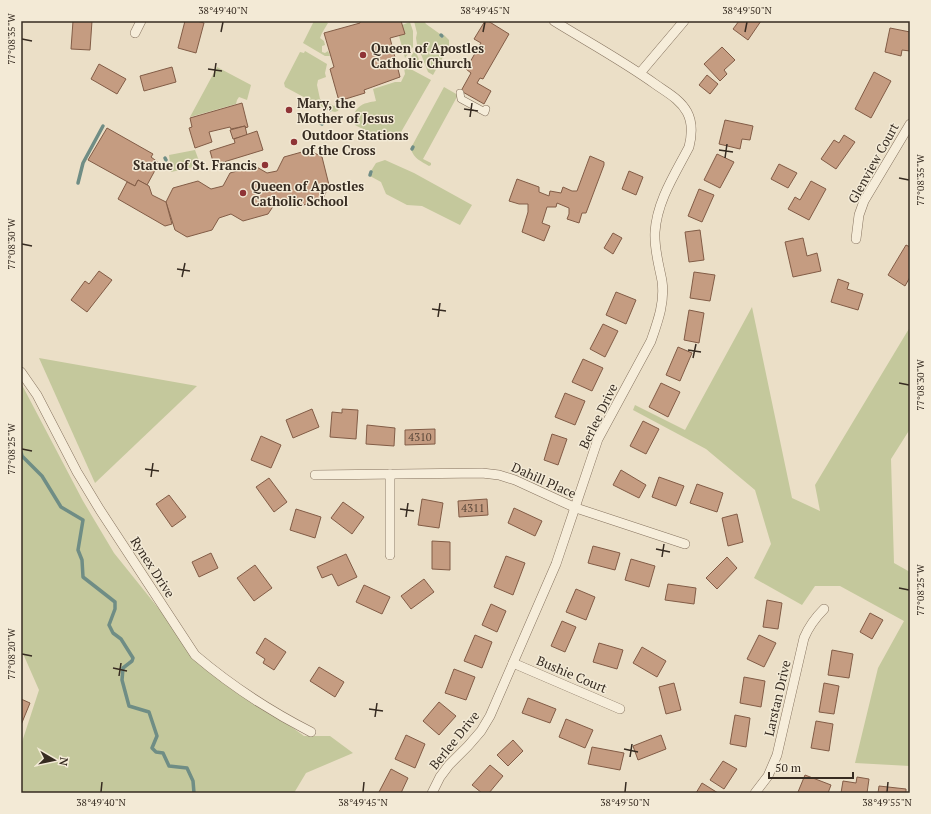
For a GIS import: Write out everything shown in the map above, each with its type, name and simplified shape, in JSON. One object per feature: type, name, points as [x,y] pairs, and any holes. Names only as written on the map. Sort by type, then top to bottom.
[{"type":"street","points":[[135,33],[141,21]]},
{"type":"street","name":"Berlee Drive","points":[[432,793],[440,777],[481,731],[490,716],[556,564],[598,439],[651,341],[658,323],[662,306],[662,282],[656,249],[655,233],[658,215],[662,199],[689,147],[691,138],[692,129],[690,119],[682,105],[676,99],[640,73],[554,21]]},
{"type":"street","points":[[640,73],[684,21]]},
{"type":"street","points":[[460,93],[461,99],[485,112],[486,110]]},
{"type":"street","name":"Glenview Court","points":[[856,239],[859,215],[864,201],[910,124]]},
{"type":"street","name":"Rynex Drive","points":[[21,372],[37,394],[77,472],[100,510],[196,655],[210,668],[265,705],[311,732]]},
{"type":"street","name":"Dahill Place","points":[[315,475],[482,473],[499,475],[515,480],[576,508],[685,544]]},
{"type":"street","points":[[390,474],[390,555]]},
{"type":"street","name":"Larstan Drive","points":[[756,793],[768,776],[777,755],[804,638],[809,626],[816,616],[824,609]]},
{"type":"street","name":"Bushie Court","points":[[513,663],[620,709]]},
{"type":"green space","points":[[314,21],[324,21],[328,23],[320,38],[324,41],[325,45],[322,46],[322,52],[325,53],[328,51],[330,56],[325,56],[303,43]]},
{"type":"green space","points":[[414,21],[424,21],[440,34],[440,37],[443,38],[444,35],[449,40],[449,46],[433,75],[428,72],[417,44],[417,33]]},
{"type":"green space","points":[[410,22],[413,31],[413,47],[405,58],[399,36],[405,34],[402,25]]},
{"type":"green space","points":[[415,50],[423,69],[408,61]]},
{"type":"green space","points":[[305,51],[327,64],[325,73],[326,77],[318,80],[317,85],[320,99],[334,106],[339,103],[340,106],[338,111],[331,111],[332,109],[327,106],[326,109],[285,87],[284,83],[300,52],[304,53]]},
{"type":"green space","points":[[405,66],[431,80],[397,139],[386,141],[355,125],[353,121],[354,116],[357,109],[361,106],[376,101],[373,89],[395,82],[401,82],[405,74]]},
{"type":"green space","points":[[217,67],[251,85],[247,100],[239,97],[236,104],[190,117]]},
{"type":"green space","points":[[444,87],[458,95],[423,159],[431,163],[429,166],[416,157],[411,149],[414,147],[412,146]]},
{"type":"green space","points":[[195,150],[199,161],[197,163],[198,166],[171,172],[169,155]]},
{"type":"green space","points":[[385,160],[414,173],[472,205],[460,225],[422,206],[407,205],[386,194],[381,182],[370,176],[373,173],[371,171],[376,163]]},
{"type":"green space","points":[[752,307],[792,498],[820,511],[815,485],[910,327],[910,429],[891,459],[894,563],[910,572],[910,766],[855,763],[878,668],[904,621],[840,586],[815,586],[802,605],[754,578],[771,544],[755,490],[706,449],[633,410],[635,405],[685,430]]},
{"type":"green space","points":[[39,358],[197,386],[95,483]]},
{"type":"green space","points":[[21,383],[83,501],[114,553],[200,660],[304,736],[330,736],[353,753],[306,773],[294,793],[21,793],[21,745],[39,690],[21,649]]},
{"type":"building","points":[[73,21],[92,21],[90,50],[71,49]]},
{"type":"building","points":[[185,21],[197,21],[204,23],[196,53],[178,48]]},
{"type":"building","name":"Queen of Apostles Catholic Church","points":[[360,21],[401,21],[405,34],[390,38],[400,77],[364,90],[365,93],[339,101],[330,69],[334,67],[324,33],[360,23]]},
{"type":"building","points":[[485,21],[488,21],[509,34],[483,79],[480,78],[477,83],[491,91],[484,104],[461,91],[471,73],[466,69],[481,43],[474,39]]},
{"type":"building","points":[[739,21],[761,21],[748,40],[733,29]]},
{"type":"building","points":[[890,28],[910,32],[910,51],[902,50],[901,56],[885,52]]},
{"type":"building","points":[[722,47],[735,60],[724,70],[727,74],[720,81],[704,64]]},
{"type":"building","points":[[99,64],[126,79],[117,94],[91,79]]},
{"type":"building","points":[[172,67],[176,82],[144,91],[140,76]]},
{"type":"building","points":[[874,72],[891,81],[871,118],[855,109]]},
{"type":"building","points":[[707,75],[718,84],[710,94],[699,85]]},
{"type":"building","points":[[242,103],[248,127],[245,128],[245,126],[231,129],[230,127],[209,132],[212,142],[195,148],[189,128],[192,127],[190,118]]},
{"type":"building","points":[[725,120],[753,126],[750,140],[742,139],[740,149],[719,144]]},
{"type":"building","points":[[245,126],[247,135],[233,139],[230,130]]},
{"type":"building","points":[[107,128],[153,154],[151,157],[159,163],[147,185],[138,180],[135,186],[88,160]]},
{"type":"building","points":[[257,131],[263,150],[214,165],[210,151],[235,143],[234,139]]},
{"type":"building","points":[[844,135],[855,142],[836,169],[821,159],[834,140],[839,143]]},
{"type":"building","points":[[309,150],[322,157],[329,185],[323,199],[297,207],[286,200],[276,202],[268,214],[243,221],[231,214],[219,218],[212,230],[187,237],[175,230],[166,202],[173,188],[198,181],[211,189],[223,186],[230,173],[255,166],[267,173],[277,171],[284,157]]},
{"type":"building","points":[[717,154],[734,162],[720,188],[704,180]]},
{"type":"building","points":[[590,156],[604,162],[604,165],[586,213],[582,213],[579,223],[567,219],[569,208],[557,203],[556,207],[547,207],[542,223],[550,226],[544,241],[522,232],[528,212],[528,204],[519,204],[509,201],[517,179],[539,187],[539,192],[549,196],[550,191],[561,193],[563,187],[572,191],[577,191]]},
{"type":"building","points":[[779,164],[797,173],[788,188],[771,179]]},
{"type":"building","points":[[629,171],[643,177],[636,195],[622,189]]},
{"type":"building","points":[[138,180],[149,186],[152,195],[166,202],[172,224],[165,226],[118,199],[127,182],[135,186]]},
{"type":"building","points":[[811,181],[826,189],[809,220],[788,209],[795,197],[800,200]]},
{"type":"building","points":[[699,189],[714,195],[702,222],[688,216]]},
{"type":"building","points":[[700,230],[704,260],[689,262],[685,232]]},
{"type":"building","points":[[613,233],[622,238],[613,254],[604,248]]},
{"type":"building","points":[[803,238],[807,256],[817,253],[821,271],[793,277],[785,242]]},
{"type":"building","points":[[906,245],[910,247],[910,277],[905,286],[888,275]]},
{"type":"building","points":[[99,271],[112,280],[87,312],[71,300],[85,281],[89,284]]},
{"type":"building","points":[[694,272],[715,275],[710,301],[690,298]]},
{"type":"building","points":[[838,279],[849,283],[847,289],[863,294],[858,310],[831,302]]},
{"type":"building","points":[[616,292],[636,300],[626,324],[606,315]]},
{"type":"building","points":[[689,310],[704,313],[699,343],[684,340]]},
{"type":"building","points":[[603,324],[618,331],[605,357],[590,349]]},
{"type":"building","points":[[678,347],[692,353],[680,381],[666,375]]},
{"type":"building","points":[[583,359],[603,368],[592,391],[572,382]]},
{"type":"building","points":[[661,383],[680,392],[668,417],[649,407]]},
{"type":"building","points":[[565,393],[585,401],[575,425],[555,417]]},
{"type":"building","points":[[312,409],[319,427],[293,438],[286,420]]},
{"type":"building","points":[[342,409],[358,410],[356,439],[330,437],[332,412],[342,413]]},
{"type":"building","points":[[643,421],[659,429],[646,454],[630,446]]},
{"type":"building","points":[[367,425],[395,428],[394,446],[366,444]]},
{"type":"building","points":[[435,429],[435,444],[405,445],[405,430]]},
{"type":"building","points":[[552,434],[567,439],[558,465],[544,460]]},
{"type":"building","points":[[261,436],[281,445],[271,468],[251,460]]},
{"type":"building","points":[[621,470],[646,485],[639,498],[613,485]]},
{"type":"building","points":[[659,477],[684,486],[676,506],[652,497]]},
{"type":"building","points":[[269,478],[287,502],[274,512],[256,487]]},
{"type":"building","points":[[697,484],[723,493],[717,512],[690,503]]},
{"type":"building","points":[[169,495],[186,517],[172,527],[156,504]]},
{"type":"building","points":[[422,499],[443,503],[439,528],[418,525]]},
{"type":"building","points":[[487,499],[488,515],[459,517],[458,501]]},
{"type":"building","points":[[343,502],[364,517],[352,534],[331,518]]},
{"type":"building","points":[[514,508],[542,521],[535,536],[508,523]]},
{"type":"building","points":[[296,509],[321,517],[315,538],[290,530]]},
{"type":"building","points":[[737,514],[743,542],[728,546],[722,518]]},
{"type":"building","points":[[432,541],[450,542],[450,570],[432,569]]},
{"type":"building","points":[[593,546],[620,553],[615,570],[588,563]]},
{"type":"building","points":[[211,553],[218,568],[199,577],[192,562]]},
{"type":"building","points":[[346,554],[357,577],[338,586],[332,574],[322,578],[317,567]]},
{"type":"building","points":[[506,556],[525,563],[513,595],[494,587]]},
{"type":"building","points":[[727,557],[737,568],[717,589],[706,578]]},
{"type":"building","points":[[631,559],[655,566],[649,587],[625,580]]},
{"type":"building","points":[[255,565],[272,588],[254,601],[237,578]]},
{"type":"building","points":[[424,579],[434,592],[411,609],[401,596]]},
{"type":"building","points":[[668,584],[696,588],[694,604],[665,600]]},
{"type":"building","points":[[364,585],[390,597],[382,614],[356,602]]},
{"type":"building","points":[[576,589],[595,597],[586,620],[566,612]]},
{"type":"building","points":[[767,600],[782,603],[778,629],[763,627]]},
{"type":"building","points":[[491,604],[506,611],[497,632],[482,625]]},
{"type":"building","points":[[870,613],[883,620],[872,639],[860,632]]},
{"type":"building","points":[[562,621],[576,627],[565,652],[551,646]]},
{"type":"building","points":[[475,635],[492,642],[482,668],[464,661]]},
{"type":"building","points":[[759,635],[776,643],[764,667],[747,659]]},
{"type":"building","points":[[265,638],[286,652],[274,670],[263,663],[265,659],[256,653]]},
{"type":"building","points":[[599,643],[623,650],[617,669],[593,662]]},
{"type":"building","points":[[642,647],[666,661],[657,677],[633,663]]},
{"type":"building","points":[[832,650],[853,654],[849,678],[828,675]]},
{"type":"building","points":[[319,667],[344,682],[335,697],[310,681]]},
{"type":"building","points":[[454,669],[475,677],[466,700],[445,693]]},
{"type":"building","points":[[744,677],[765,681],[761,707],[740,703]]},
{"type":"building","points":[[674,683],[681,710],[666,714],[659,687]]},
{"type":"building","points":[[824,683],[839,686],[834,714],[819,712]]},
{"type":"building","points":[[528,698],[556,709],[550,723],[522,713]]},
{"type":"building","points":[[21,699],[30,703],[21,725]]},
{"type":"building","points":[[439,702],[456,716],[439,735],[423,721]]},
{"type":"building","points":[[735,715],[750,718],[746,747],[730,744]]},
{"type":"building","points":[[566,719],[593,730],[585,748],[559,737]]},
{"type":"building","points":[[816,721],[833,724],[829,751],[811,748]]},
{"type":"building","points":[[406,735],[425,744],[415,768],[395,759]]},
{"type":"building","points":[[661,735],[666,749],[638,760],[633,746]]},
{"type":"building","points":[[513,740],[523,751],[508,766],[497,755]]},
{"type":"building","points":[[592,747],[624,753],[620,770],[588,764]]},
{"type":"building","points":[[723,761],[737,769],[724,789],[710,780]]},
{"type":"building","points":[[490,765],[503,776],[489,793],[482,793],[472,785]]},
{"type":"building","points":[[391,769],[408,778],[401,793],[381,793],[379,792]]},
{"type":"building","points":[[805,775],[831,785],[828,793],[798,792]]},
{"type":"building","points":[[857,777],[869,779],[867,793],[841,793],[843,781],[856,783]]},
{"type":"building","points":[[702,783],[718,793],[696,793]]},
{"type":"building","points":[[879,786],[906,789],[906,793],[878,793]]},
{"type":"waterway","points":[[78,183],[83,163],[103,126]]},
{"type":"waterway","points":[[21,452],[22,456],[42,476],[61,507],[83,520],[78,550],[82,560],[83,577],[115,602],[115,609],[109,625],[113,633],[121,639],[133,658],[132,661],[123,668],[122,680],[129,706],[149,712],[157,736],[152,748],[156,752],[163,753],[169,766],[187,768],[193,781],[194,793]]},
{"type":"place","name":"Queen of Apostles Catholic Church","points":[[363,55]]},
{"type":"place","name":"Mary, the Mother of Jesus","points":[[289,110]]},
{"type":"place","name":"Outdoor Stations of the Cross","points":[[294,142]]},
{"type":"place","name":"Statue of St. Francis","points":[[265,165]]},
{"type":"place","name":"Queen of Apostles Catholic School","points":[[243,193]]}]
